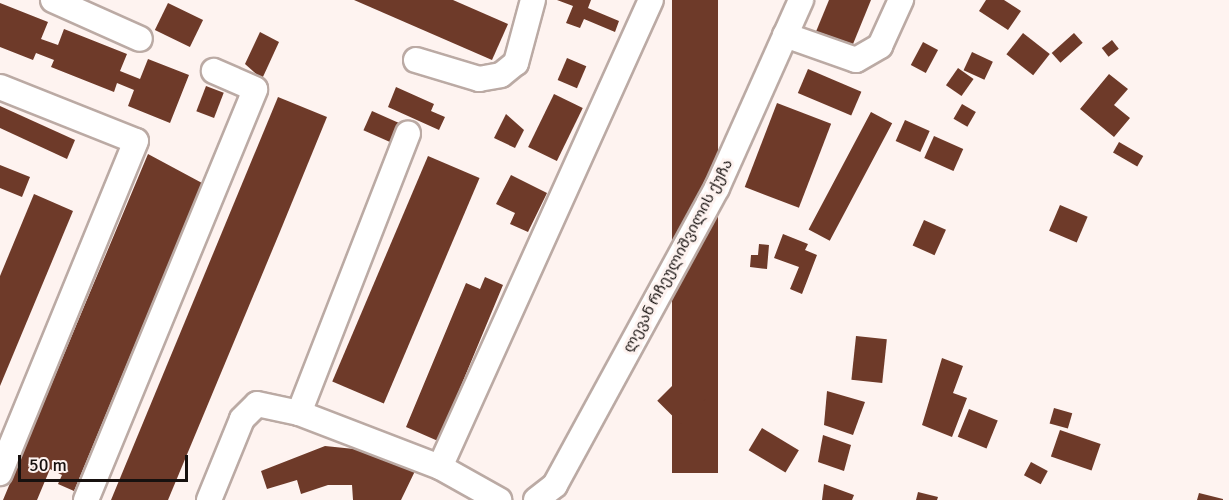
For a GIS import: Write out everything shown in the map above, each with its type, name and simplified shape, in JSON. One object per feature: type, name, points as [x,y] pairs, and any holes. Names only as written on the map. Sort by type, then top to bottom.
[{"type":"street","points":[[53,0],[102,10],[140,39]]},
{"type":"street","points":[[416,60],[479,79],[501,75],[516,63],[533,0]]},
{"type":"street","points":[[440,467],[651,0]]},
{"type":"street","name":"ლევან რჩეულიშვილის ქუჩა","points":[[536,500],[555,485],[717,188],[801,0]]},
{"type":"street","points":[[785,35],[856,60],[880,46],[901,0]]},
{"type":"street","points":[[86,500],[255,89],[214,71]]},
{"type":"street","points":[[0,87],[136,141],[0,473]]},
{"type":"street","points":[[299,413],[408,134]]},
{"type":"street","points":[[209,500],[242,419],[257,404],[299,413],[440,467],[500,500]]},
{"type":"building","points":[[354,0],[453,0],[508,24],[492,60]]},
{"type":"building","points":[[557,0],[591,0],[588,8],[619,21],[615,32],[584,19],[580,28],[566,23],[573,6]]},
{"type":"building","points":[[672,0],[718,0],[718,473],[672,473]]},
{"type":"building","points":[[829,0],[871,0],[851,49],[815,34]]},
{"type":"building","points":[[986,0],[1004,0],[1021,11],[1008,30],[979,11]]},
{"type":"building","points":[[0,3],[48,22],[41,39],[58,45],[64,29],[127,54],[120,71],[140,79],[148,59],[189,75],[170,123],[128,106],[134,90],[117,83],[114,92],[51,67],[54,60],[36,53],[33,60],[0,47]]},
{"type":"building","points":[[168,3],[203,20],[190,47],[155,30]]},
{"type":"building","points":[[260,32],[279,42],[262,79],[245,64]]},
{"type":"building","points":[[1023,33],[1050,54],[1033,75],[1006,54]]},
{"type":"building","points":[[1074,33],[1083,43],[1060,63],[1052,53]]},
{"type":"building","points":[[1112,40],[1119,49],[1109,57],[1102,48]]},
{"type":"building","points":[[923,42],[938,50],[926,73],[911,65]]},
{"type":"building","points":[[972,52],[993,62],[984,80],[964,70]]},
{"type":"building","points":[[567,58],[586,66],[577,88],[558,80]]},
{"type":"building","points":[[958,68],[974,79],[962,96],[946,85]]},
{"type":"building","points":[[808,69],[861,92],[851,116],[798,93]]},
{"type":"building","points":[[1109,74],[1128,89],[1114,105],[1130,118],[1114,137],[1080,109]]},
{"type":"building","points":[[206,86],[224,93],[214,118],[196,111]]},
{"type":"building","points":[[396,87],[434,104],[431,111],[445,117],[439,130],[388,107]]},
{"type":"building","points":[[554,94],[583,108],[557,161],[528,147]]},
{"type":"building","points":[[278,97],[327,117],[279,234],[168,500],[111,500]]},
{"type":"building","points":[[777,103],[831,124],[799,208],[745,187]]},
{"type":"building","points":[[962,104],[976,112],[967,127],[954,119]]},
{"type":"building","points":[[0,106],[75,140],[67,159],[0,128]]},
{"type":"building","points":[[372,111],[406,126],[397,145],[363,130]]},
{"type":"building","points":[[871,112],[892,123],[830,241],[809,229]]},
{"type":"building","points":[[506,114],[524,130],[515,148],[494,138]]},
{"type":"building","points":[[905,120],[930,131],[920,152],[896,141]]},
{"type":"building","points":[[934,136],[963,149],[953,171],[924,158]]},
{"type":"building","points":[[1119,142],[1143,156],[1137,166],[1113,152]]},
{"type":"building","points":[[148,154],[202,183],[74,491],[58,484],[62,475],[50,469],[37,500],[3,500]]},
{"type":"building","points":[[428,156],[480,178],[384,403],[332,382]]},
{"type":"building","points":[[0,165],[30,177],[22,197],[0,188]]},
{"type":"building","points":[[511,175],[547,193],[528,232],[510,224],[515,213],[496,204]]},
{"type":"building","points":[[34,194],[73,211],[0,386],[0,276]]},
{"type":"building","points":[[1060,205],[1088,217],[1077,242],[1049,231]]},
{"type":"building","points":[[924,220],[946,230],[935,255],[913,246]]},
{"type":"building","points":[[783,234],[808,244],[805,250],[817,255],[802,294],[790,289],[799,267],[774,258]]},
{"type":"building","points":[[759,244],[769,245],[767,269],[750,267],[751,255],[758,255]]},
{"type":"building","points":[[485,277],[503,285],[438,441],[406,427],[466,283],[480,289]]},
{"type":"building","points":[[856,336],[887,339],[882,383],[851,380]]},
{"type":"building","points":[[942,358],[963,366],[953,393],[967,398],[952,437],[922,425]]},
{"type":"building","points":[[682,376],[705,399],[681,424],[657,401]]},
{"type":"building","points":[[827,391],[865,402],[853,435],[824,425]]},
{"type":"building","points":[[1054,408],[1072,413],[1068,429],[1050,423]]},
{"type":"building","points":[[969,409],[998,421],[987,448],[958,437]]},
{"type":"building","points":[[762,428],[799,450],[785,472],[749,450]]},
{"type":"building","points":[[1060,430],[1101,444],[1092,470],[1051,456]]},
{"type":"building","points":[[823,435],[851,445],[844,471],[818,462]]},
{"type":"building","points":[[325,446],[364,450],[416,469],[401,500],[353,500],[352,485],[328,485],[301,494],[297,480],[267,489],[261,471]]},
{"type":"building","points":[[1031,462],[1048,471],[1041,484],[1024,475]]},
{"type":"building","points":[[824,484],[854,495],[852,500],[822,500]]},
{"type":"building","points":[[918,492],[938,497],[937,500],[916,500]]},
{"type":"building","points":[[1199,493],[1223,499],[1223,500],[1197,500]]}]
